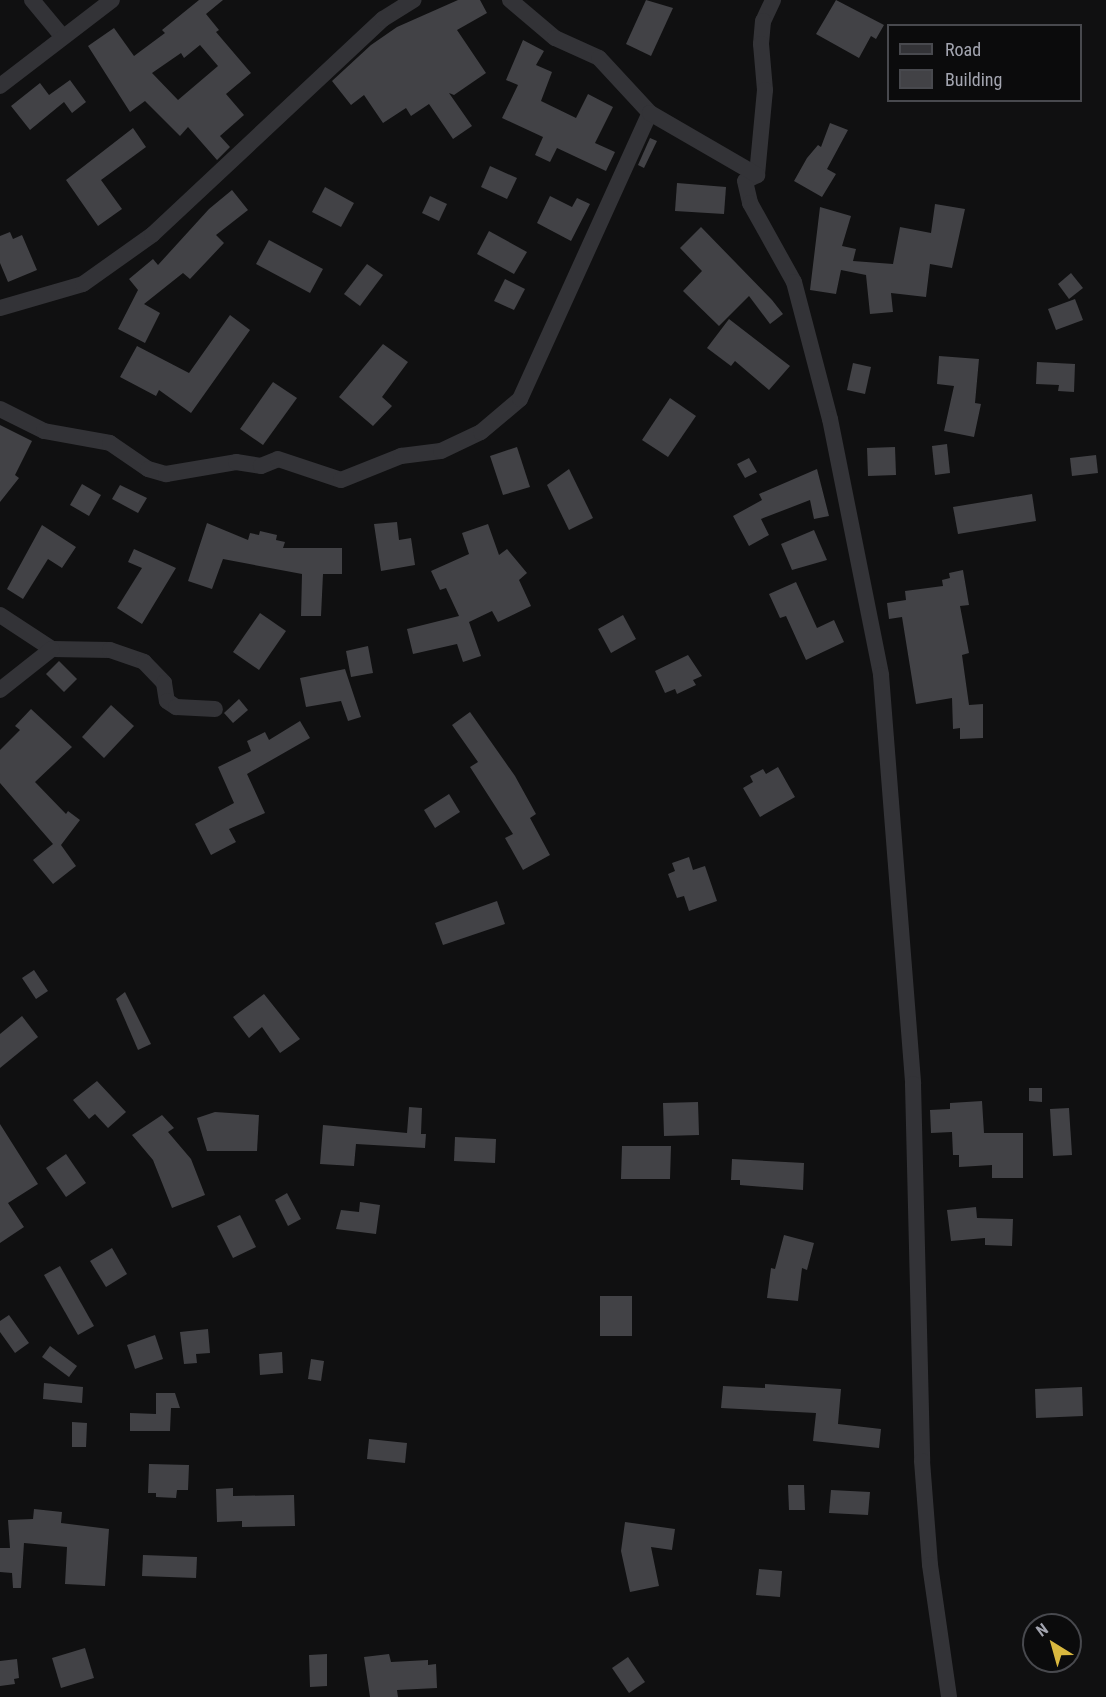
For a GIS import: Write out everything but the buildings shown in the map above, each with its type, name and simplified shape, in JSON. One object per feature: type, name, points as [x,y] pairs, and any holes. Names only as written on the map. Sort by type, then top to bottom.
[{"type":"street","points":[[32,0],[62,36]]},
{"type":"street","points":[[0,86],[62,36],[112,0]]},
{"type":"street","points":[[0,308],[83,284],[152,235],[383,19],[413,0]]},
{"type":"street","points":[[510,0],[555,38],[599,58],[651,112],[757,175]]},
{"type":"street","points":[[757,175],[765,90],[761,44],[763,21],[773,0]]},
{"type":"street","points":[[0,409],[44,431],[110,443],[148,469],[166,474],[236,462],[261,466],[278,459],[340,480],[375,464],[429,454],[464,442],[520,399],[651,112]]},
{"type":"street","points":[[757,175],[744,181],[750,203],[794,282],[830,419],[881,675],[913,1084],[922,1461],[930,1565],[949,1697]]},
{"type":"street","points":[[0,615],[52,649],[110,650],[144,662],[164,683],[167,701],[176,707],[215,709]]},
{"type":"street","points":[[0,690],[52,649]]}]
